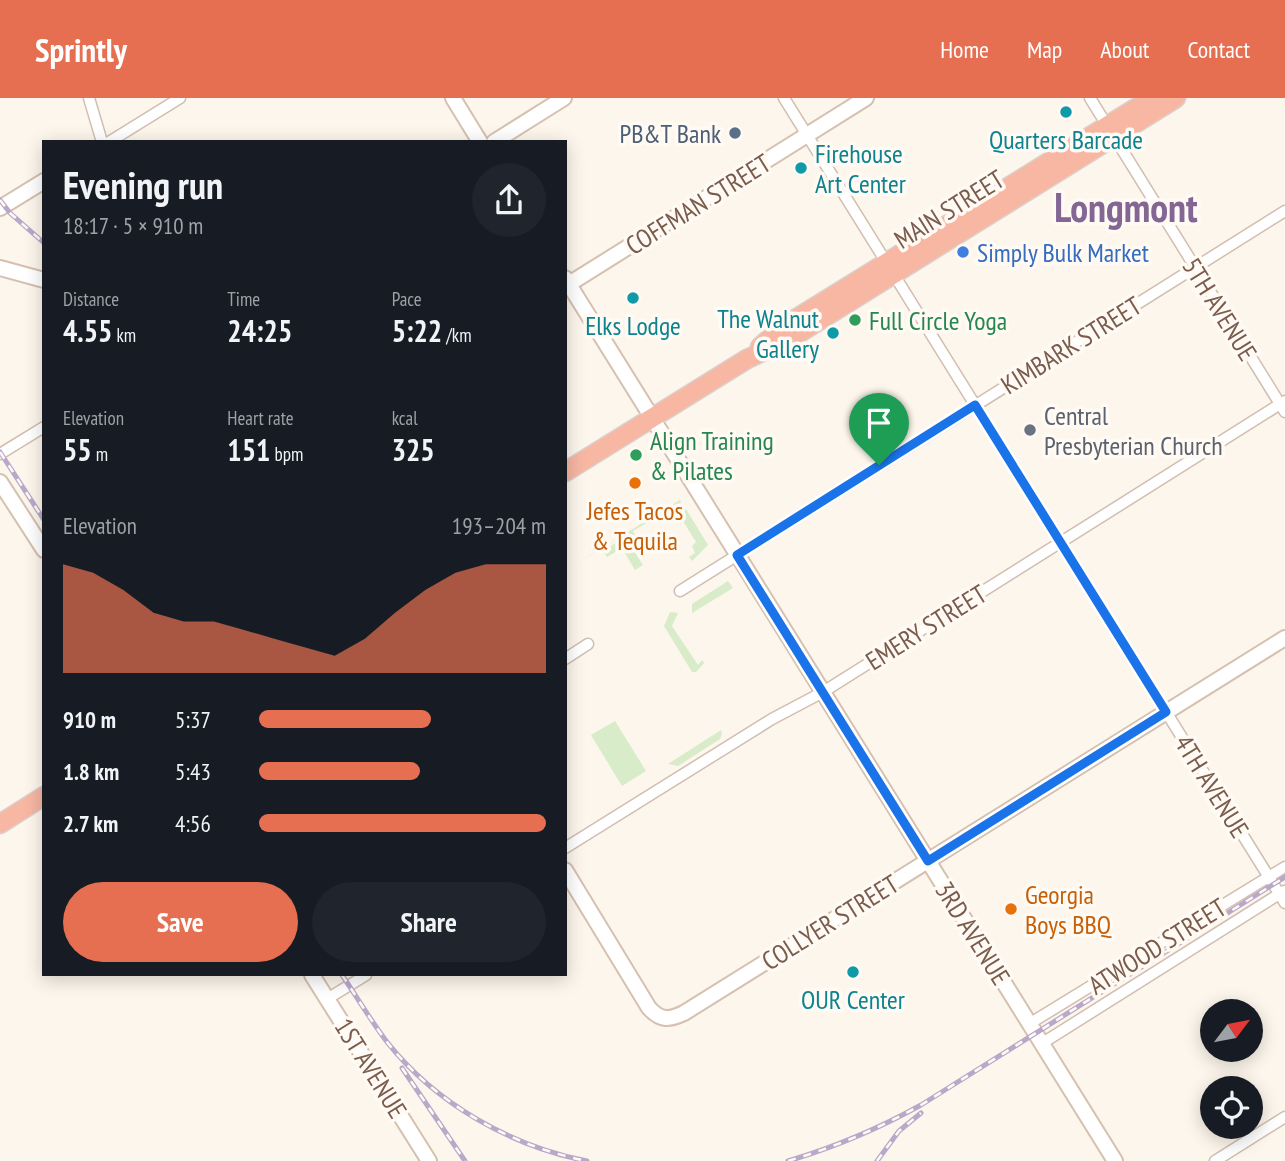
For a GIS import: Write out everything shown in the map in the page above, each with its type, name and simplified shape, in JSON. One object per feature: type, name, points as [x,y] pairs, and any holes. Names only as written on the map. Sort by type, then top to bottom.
[{"type":"highway","name":"MAIN STREET","points":[[1110,131],[1152,98]]},
{"type":"highway","name":"MAIN STREET","points":[[567,471],[747,359],[781,328],[890,268],[1110,131],[1176,98]]},
{"type":"highway","points":[[0,824],[42,797]]},
{"type":"street","points":[[89,98],[101,140]]},
{"type":"street","points":[[113,140],[180,98]]},
{"type":"street","points":[[453,98],[479,140]]},
{"type":"street","points":[[497,140],[564,98]]},
{"type":"street","name":"4TH AVENUE","points":[[784,98],[1269,877],[1283,895]]},
{"type":"street","name":"COFFMAN STREET","points":[[567,283],[866,98]]},
{"type":"street","name":"5TH AVENUE","points":[[1090,98],[1194,268],[1283,406]]},
{"type":"street","points":[[0,208],[42,182]]},
{"type":"street","name":"KIMBARK STREET","points":[[680,591],[1285,211]]},
{"type":"street","points":[[0,268],[42,279]]},
{"type":"street","name":"3RD AVENUE","points":[[567,283],[1115,1161]]},
{"type":"street","name":"EMERY STREET","points":[[567,847],[1283,406]]},
{"type":"street","points":[[0,454],[42,428]]},
{"type":"street","points":[[0,482],[42,547]]},
{"type":"street","name":"COLLYER STREET","points":[[567,873],[649,1008],[657,1016],[671,1019],[1285,638]]},
{"type":"street","points":[[567,658],[588,645]]},
{"type":"street","name":"ATWOOD STREET","points":[[1029,1024],[1285,867]]},
{"type":"street","name":"ATWOOD STREET","points":[[1041,1044],[1283,895]]},
{"type":"street","name":"1ST AVENUE","points":[[313,976],[429,1161]]},
{"type":"street","points":[[327,999],[364,976]]},
{"type":"street","points":[[1215,1161],[1285,1117]]},
{"type":"green space","points":[[680,500],[669,516],[667,512],[662,514],[633,531],[637,538],[631,541],[626,534],[571,567]]},
{"type":"green space","points":[[683,504],[708,545],[692,561],[689,557],[695,553],[692,546],[696,542],[678,513],[674,516]]},
{"type":"green space","points":[[625,537],[643,565],[635,570],[622,548],[607,557],[603,551]]},
{"type":"green space","points":[[728,581],[733,588],[692,613],[692,604]]},
{"type":"green space","points":[[670,612],[678,613],[672,626],[698,665],[702,660],[704,663],[696,672],[692,672],[664,626]]},
{"type":"green space","points":[[615,721],[646,771],[622,786],[591,735]]},
{"type":"green space","points":[[721,730],[720,739],[678,766],[668,764]]},
{"type":"railway","points":[[0,200],[10,213],[42,241]]},
{"type":"railway","points":[[0,452],[42,517]]},
{"type":"railway","points":[[788,1161],[856,1137],[921,1105],[1285,877]]},
{"type":"railway","points":[[343,976],[387,1042],[428,1085],[452,1103],[503,1133],[531,1145],[587,1161]]},
{"type":"railway","points":[[402,1068],[465,1161]]},
{"type":"railway","points":[[877,1161],[899,1131],[921,1113]]},
{"type":"place","name":"Quarters Barcade","points":[[1066,112]]},
{"type":"place","name":"PB&T Bank","points":[[735,133]]},
{"type":"place","name":"Firehouse Art Center","points":[[801,168]]},
{"type":"place","name":"Simply Bulk Market","points":[[963,252]]},
{"type":"place","name":"Elks Lodge","points":[[633,298]]},
{"type":"place","name":"Full Circle Yoga","points":[[855,320]]},
{"type":"place","name":"The Walnut Gallery","points":[[833,333]]},
{"type":"place","name":"Central Presbyterian Church","points":[[1030,430]]},
{"type":"place","name":"Align Training & Pilates","points":[[636,455]]},
{"type":"place","name":"Jefes Tacos & Tequila","points":[[635,483]]},
{"type":"place","name":"Georgia Boys BBQ","points":[[1011,909]]},
{"type":"place","name":"OUR Center","points":[[853,972]]},
{"type":"district","name":"Longmont","points":[[1126,207]]},
{"type":"route","points":[[975,405],[1166,712],[928,861],[737,555],[879,465],[975,405]]}]
